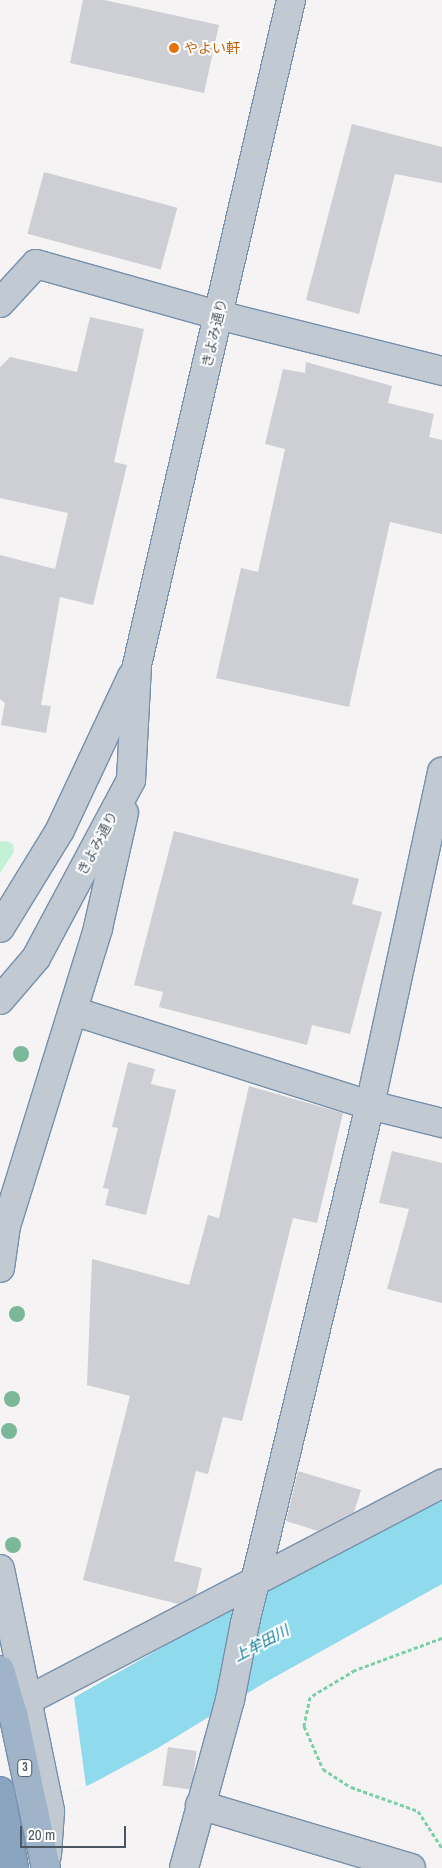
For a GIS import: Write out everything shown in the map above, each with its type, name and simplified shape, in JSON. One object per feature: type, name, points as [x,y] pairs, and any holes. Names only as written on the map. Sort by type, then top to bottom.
[{"type":"highway","name":"3","points":[[0,1670],[24,1710],[43,1814],[46,1868]]},
{"type":"highway","points":[[0,1792],[14,1868]]},
{"type":"street","name":"きよみ通り","points":[[0,1000],[36,958],[131,780],[137,665],[291,0]]},
{"type":"street","points":[[0,303],[36,264],[218,315],[442,371]]},
{"type":"street","name":"きよみ通り","points":[[0,928],[60,830],[137,665]]},
{"type":"street","points":[[184,1868],[230,1700],[254,1583],[370,1105],[442,772]]},
{"type":"street","points":[[0,1268],[6,1226],[98,928],[131,780]]},
{"type":"street","points":[[73,1011],[370,1105],[442,1123]]},
{"type":"street","points":[[0,1569],[24,1710],[254,1583],[442,1484]]},
{"type":"street","points":[[200,1805],[411,1868]]},
{"type":"path","points":[[442,1638],[355,1670],[310,1697],[304,1726],[323,1769],[351,1787],[418,1811],[442,1848]]},
{"type":"green space","points":[[6,841],[13,844],[14,852],[0,873],[0,842]]},
{"type":"water","name":"上牟田川","points":[[442,1500],[442,1584],[266,1682],[158,1748],[95,1782],[0,1826],[0,1733],[75,1697],[233,1607],[289,1571]]},
{"type":"pier","points":[[74,1697],[86,1786],[0,1828],[0,1731]]},
{"type":"building","points":[[83,0],[104,0],[219,25],[204,93],[70,63]]},
{"type":"building","points":[[352,124],[442,147],[442,183],[395,174],[359,314],[306,300]]},
{"type":"building","points":[[44,172],[177,208],[161,270],[27,234]]},
{"type":"building","points":[[90,317],[144,329],[114,462],[127,465],[93,605],[60,597],[41,705],[51,706],[46,733],[1,725],[5,703],[0,699],[0,555],[55,569],[68,513],[0,498],[0,367],[10,357],[77,372]]},
{"type":"building","points":[[306,362],[392,386],[388,403],[434,414],[429,437],[442,440],[442,534],[390,522],[349,707],[216,678],[241,568],[258,572],[285,449],[265,444],[283,369],[305,373]]},
{"type":"building","points":[[174,831],[359,879],[352,904],[382,912],[350,1034],[312,1025],[307,1045],[159,1007],[163,992],[134,985]]},
{"type":"building","points":[[128,1062],[155,1069],[151,1084],[176,1090],[146,1215],[105,1205],[109,1189],[103,1188],[118,1128],[112,1127]]},
{"type":"building","points":[[249,1086],[343,1113],[317,1223],[293,1218],[242,1421],[223,1417],[208,1474],[196,1471],[174,1561],[202,1568],[196,1595],[178,1604],[83,1580],[130,1396],[87,1385],[92,1259],[189,1285],[208,1215],[219,1218]]},
{"type":"building","points":[[392,1151],[442,1163],[442,1303],[387,1289],[409,1209],[379,1203]]},
{"type":"building","points":[[298,1471],[361,1490],[354,1512],[318,1531],[286,1521]]},
{"type":"building","points":[[168,1747],[197,1751],[191,1790],[163,1786]]},
{"type":"place","name":"やよい軒","points":[[174,48]]}]
